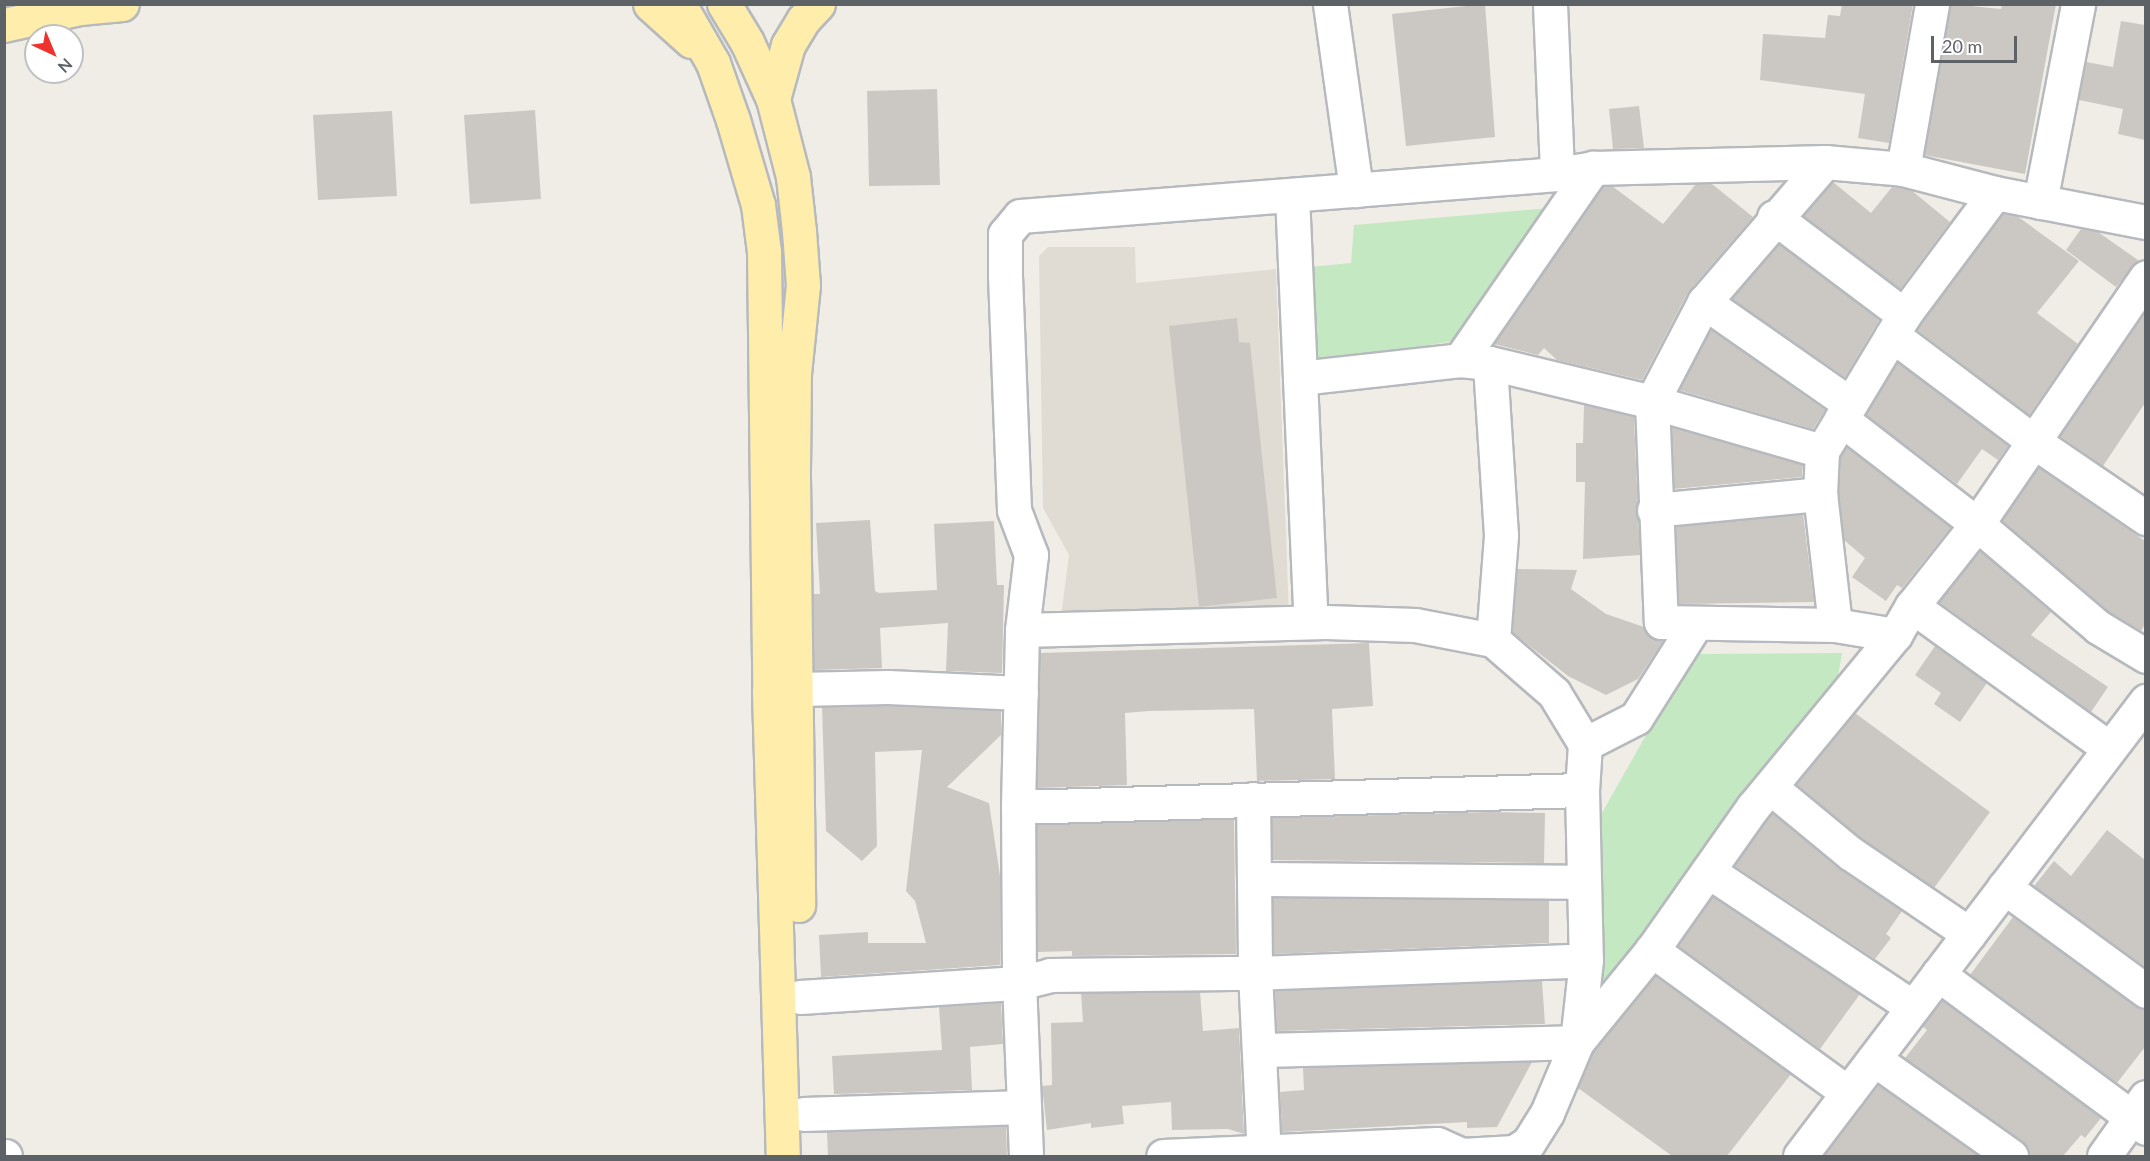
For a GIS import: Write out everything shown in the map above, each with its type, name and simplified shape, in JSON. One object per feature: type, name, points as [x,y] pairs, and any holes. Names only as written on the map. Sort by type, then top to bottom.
[{"type":"main road","points":[[4,25],[80,8],[122,4]]},
{"type":"main road","points":[[650,4],[713,63]]},
{"type":"main road","points":[[679,4],[713,63],[758,205],[767,294],[769,692],[783,1156]]},
{"type":"main road","points":[[724,4],[747,42],[772,99],[793,177],[803,285],[794,374],[800,997],[806,1156]]},
{"type":"main road","points":[[772,99],[788,45],[803,20],[818,4]]},
{"type":"street","points":[[1330,4],[1356,190]]},
{"type":"street","points":[[1550,4],[1557,174]]},
{"type":"street","points":[[1903,169],[1932,4]]},
{"type":"street","points":[[2040,202],[2078,4]]},
{"type":"street","points":[[1825,162],[1774,217],[1704,302],[1652,402],[1654,510],[1661,622],[1835,625],[1895,635]]},
{"type":"street","points":[[1026,1156],[1019,983],[1018,807],[1022,630],[1031,555],[1014,510],[1005,234],[1020,216],[1557,174],[1593,168],[1825,162],[1903,169],[1995,193],[2145,222]]},
{"type":"street","points":[[1493,640],[1501,535],[1475,362],[1593,168]]},
{"type":"street","points":[[1835,625],[1820,494],[1822,451],[1898,325],[1995,193]]},
{"type":"street","points":[[1292,195],[1311,622]]},
{"type":"street","points":[[1774,217],[2034,441],[2145,518]]},
{"type":"street","points":[[1163,1156],[1437,1150],[1462,1155],[1537,1150],[1547,1113],[1577,1042],[1652,950],[1770,787],[1895,635],[1912,606],[1977,524],[2145,276]]},
{"type":"street","points":[[1704,302],[1846,411],[2098,627],[2145,656]]},
{"type":"street","points":[[1300,378],[1475,362],[1652,402],[1822,451]]},
{"type":"street","points":[[1654,510],[1820,494]]},
{"type":"street","points":[[1912,606],[2127,739]]},
{"type":"street","points":[[1022,630],[1311,622],[1414,625],[1493,640],[1554,693],[1585,744],[1582,790],[1586,960],[1577,1042]]},
{"type":"street","points":[[1585,744],[1636,718],[1696,623]]},
{"type":"street","points":[[797,689],[888,687],[1021,693]]},
{"type":"street","points":[[1812,1152],[1848,1093],[2004,887],[2127,739],[2145,701]]},
{"type":"street","points":[[1770,787],[1850,853],[1969,934]]},
{"type":"street","points":[[1018,807],[1582,790]]},
{"type":"street","points":[[1253,799],[1255,973],[1264,1154]]},
{"type":"street","points":[[1708,871],[1913,1007]]},
{"type":"street","points":[[1254,879],[1584,882]]},
{"type":"street","points":[[2004,887],[2145,992]]},
{"type":"street","points":[[1652,950],[1848,1093]]},
{"type":"street","points":[[800,997],[1019,983],[1050,975],[1255,973],[1586,960]]},
{"type":"street","points":[[1938,974],[2141,1114],[2104,1156]]},
{"type":"street","points":[[1259,1050],[1577,1042]]},
{"type":"street","points":[[1874,1059],[2011,1156]]},
{"type":"street","points":[[804,1114],[1024,1107]]},
{"type":"shaded area","points":[[1048,247],[1135,247],[1136,283],[1276,269],[1289,616],[1060,624],[1069,555],[1043,508],[1039,256]]},
{"type":"green space","points":[[1561,207],[1460,340],[1309,365],[1300,268],[1351,263],[1354,225]]},
{"type":"green space","points":[[1842,653],[1831,718],[1613,997],[1600,984],[1590,834],[1692,654]]},
{"type":"building","points":[[1485,4],[1495,137],[1406,146],[1392,14]]},
{"type":"building","points":[[1842,4],[1913,4],[1889,143],[1858,138],[1865,94],[1760,80],[1763,34],[1825,38],[1828,15],[1840,16]]},
{"type":"building","points":[[1950,4],[2001,9],[2002,4],[2056,4],[2025,174],[1924,155]]},
{"type":"building","points":[[2121,21],[2145,25],[2145,140],[2118,134],[2123,109],[2079,100],[2086,62],[2113,67]]},
{"type":"building","points":[[937,89],[940,185],[869,186],[867,91]]},
{"type":"building","points":[[1639,106],[1644,148],[1613,149],[1609,109]]},
{"type":"building","points":[[535,110],[541,199],[470,204],[464,115]]},
{"type":"building","points":[[392,111],[397,196],[318,200],[313,115]]},
{"type":"building","points":[[1833,182],[1871,213],[1892,187],[1911,190],[1950,222],[1900,289],[1803,216]]},
{"type":"building","points":[[1696,184],[1712,184],[1753,217],[1688,292],[1642,380],[1557,360],[1544,348],[1538,355],[1494,344],[1603,186],[1612,186],[1663,224]]},
{"type":"building","points":[[2003,214],[2017,216],[2079,261],[2037,313],[2078,344],[2029,415],[1917,330]]},
{"type":"building","points":[[2081,229],[2098,232],[2138,260],[2116,287],[2066,250]]},
{"type":"building","points":[[1779,244],[1879,320],[1845,377],[1732,299]]},
{"type":"building","points":[[2145,311],[2145,403],[2103,466],[2060,436]]},
{"type":"building","points":[[1237,318],[1239,342],[1250,343],[1277,598],[1199,607],[1169,326]]},
{"type":"building","points":[[1711,330],[1825,410],[1813,429],[1679,390]]},
{"type":"building","points":[[1897,362],[2008,446],[1998,460],[1982,449],[1957,484],[1866,415]]},
{"type":"building","points":[[1584,405],[1634,417],[1640,555],[1583,559],[1585,482],[1576,482],[1576,443],[1583,443]]},
{"type":"building","points":[[1672,427],[1803,465],[1802,477],[1674,489]]},
{"type":"building","points":[[1846,447],[1951,527],[1902,588],[1897,585],[1886,601],[1852,577],[1865,558],[1844,540],[1839,493],[1841,457]]},
{"type":"building","points":[[2038,467],[2145,541],[2145,624],[2141,631],[2109,612],[2002,521]]},
{"type":"building","points":[[1803,514],[1814,602],[1679,604],[1676,527]]},
{"type":"building","points":[[870,520],[875,591],[879,593],[937,590],[934,524],[994,521],[997,585],[1004,585],[1002,673],[946,671],[948,623],[880,628],[882,668],[814,670],[813,594],[820,594],[816,523]]},
{"type":"building","points":[[1980,551],[2051,612],[2031,635],[2108,687],[2091,712],[1939,602]]},
{"type":"building","points":[[1517,569],[1577,570],[1571,589],[1606,614],[1644,627],[1651,638],[1663,641],[1638,679],[1606,695],[1568,676],[1512,632]]},
{"type":"building","points":[[1369,643],[1373,706],[1332,709],[1335,779],[1257,781],[1254,709],[1149,711],[1125,713],[1127,785],[1037,788],[1040,653]]},
{"type":"building","points":[[1935,646],[1987,683],[1960,722],[1934,704],[1941,693],[1915,675]]},
{"type":"building","points":[[888,706],[1001,711],[1001,735],[947,787],[989,803],[1000,876],[1000,965],[821,977],[819,935],[868,932],[868,943],[926,943],[915,901],[906,891],[922,750],[875,752],[877,846],[862,861],[826,831],[822,707]]},
{"type":"building","points":[[1855,713],[1990,812],[1934,888],[1861,838],[1796,784]]},
{"type":"building","points":[[1489,812],[1545,813],[1544,863],[1272,860],[1272,818]]},
{"type":"building","points":[[1772,813],[1838,868],[1902,911],[1886,934],[1891,938],[1875,959],[1735,866]]},
{"type":"building","points":[[1234,819],[1236,954],[1072,956],[1072,951],[1038,952],[1037,825]]},
{"type":"building","points":[[2107,830],[2145,860],[2145,967],[2034,886],[2054,861],[2071,876]]},
{"type":"building","points":[[1713,897],[1860,994],[1820,1049],[1678,946]]},
{"type":"building","points":[[1273,898],[1549,900],[1549,943],[1274,954]]},
{"type":"building","points":[[2013,917],[2135,1006],[2145,1009],[2145,1047],[2117,1083],[1970,975]]},
{"type":"building","points":[[1655,976],[1791,1074],[1727,1156],[1672,1156],[1578,1088],[1593,1052]]},
{"type":"building","points":[[1542,981],[1545,1024],[1277,1031],[1275,991]]},
{"type":"building","points":[[1200,992],[1203,1031],[1239,1028],[1244,1134],[1228,1129],[1172,1130],[1171,1102],[1122,1106],[1124,1124],[1091,1128],[1091,1123],[1047,1130],[1042,1086],[1052,1085],[1051,1023],[1083,1022],[1081,993]]},
{"type":"building","points":[[1942,1000],[2101,1118],[2085,1138],[2081,1135],[2063,1156],[2030,1156],[2022,1141],[1905,1058],[1927,1030],[1922,1026]]},
{"type":"building","points":[[1001,1003],[1003,1044],[970,1047],[972,1090],[834,1094],[832,1056],[942,1050],[939,1007]]},
{"type":"building","points":[[1532,1062],[1497,1127],[1467,1128],[1467,1122],[1282,1132],[1280,1092],[1304,1090],[1303,1068]]},
{"type":"building","points":[[1879,1085],[1979,1156],[1824,1156]]},
{"type":"building","points":[[1006,1126],[1007,1156],[828,1156],[827,1132]]}]
